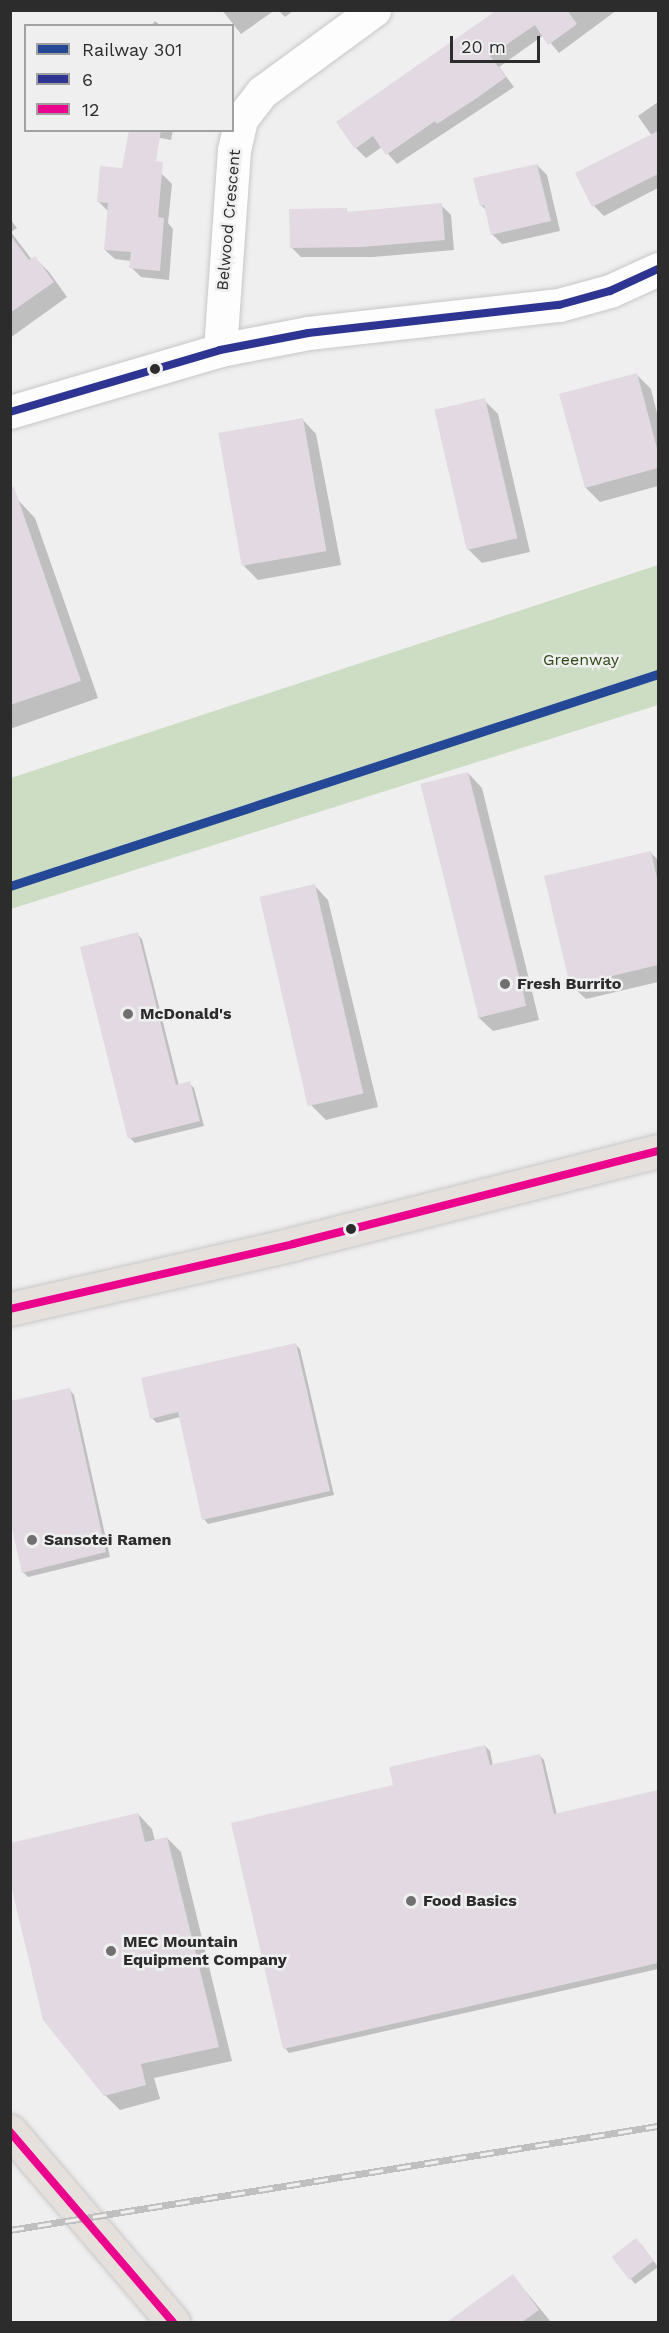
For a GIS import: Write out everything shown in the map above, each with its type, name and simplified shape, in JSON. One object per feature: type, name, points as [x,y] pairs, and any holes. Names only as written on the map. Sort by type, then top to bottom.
[{"type":"main road","points":[[10,1309],[293,1244],[658,1151]]},
{"type":"main road","points":[[10,2131],[173,2322]]},
{"type":"street","name":"Belwood Crescent","points":[[220,350],[234,150],[241,119],[262,92],[374,10]]},
{"type":"street","points":[[10,412],[220,350],[308,333],[559,305],[610,291],[658,269]]},
{"type":"green space","name":"Greenway","points":[[658,565],[658,705],[11,909],[11,778]]},
{"type":"building","points":[[497,10],[567,10],[577,24],[548,45],[535,25],[490,56],[506,77],[437,124],[435,121],[386,155],[373,136],[355,149],[336,122]]},
{"type":"building","points":[[658,131],[658,174],[592,207],[575,173]]},
{"type":"building","points":[[129,132],[161,132],[156,161],[163,162],[158,217],[164,218],[160,271],[129,268],[131,252],[104,250],[108,203],[97,202],[100,166],[122,168]]},
{"type":"building","points":[[537,164],[551,221],[491,235],[484,205],[480,206],[473,178]]},
{"type":"building","points":[[442,203],[445,240],[362,247],[290,248],[289,209],[347,208],[347,212]]},
{"type":"building","points":[[10,235],[29,260],[35,256],[54,282],[10,313]]},
{"type":"building","points":[[637,373],[658,452],[658,468],[585,488],[559,394]]},
{"type":"building","points":[[485,398],[517,538],[467,550],[434,410]]},
{"type":"building","points":[[303,418],[326,551],[242,566],[218,433]]},
{"type":"building","points":[[14,487],[81,681],[10,705],[10,488]]},
{"type":"building","points":[[468,772],[526,1006],[479,1018],[420,784]]},
{"type":"building","points":[[651,851],[658,883],[658,965],[570,986],[544,876]]},
{"type":"building","points":[[315,884],[363,1093],[308,1106],[259,897]]},
{"type":"building","name":"McDonald's","points":[[138,932],[176,1085],[190,1081],[200,1121],[128,1139],[80,947]]},
{"type":"building","points":[[296,1343],[330,1491],[202,1520],[178,1412],[150,1419],[141,1378]]},
{"type":"building","points":[[70,1388],[106,1552],[22,1573],[10,1520],[10,1401]]},
{"type":"building","name":"Food Basics","points":[[485,1745],[490,1765],[540,1754],[554,1814],[658,1790],[658,1963],[283,2049],[231,1823],[393,1785],[389,1767]]},
{"type":"building","name":"MEC Mountain Equipment Company","points":[[138,1813],[145,1842],[167,1837],[219,2047],[141,2064],[146,2085],[104,2096],[43,2020],[10,1881],[10,1843]]},
{"type":"building","points":[[636,2238],[654,2261],[629,2280],[612,2257]]},
{"type":"building","points":[[513,2274],[539,2310],[522,2322],[447,2322]]},
{"type":"railway","points":[[10,2230],[658,2126]]},
{"type":"rail line","name":"301","points":[[10,886],[658,674]]},
{"type":"transit line","name":"6","points":[[10,412],[220,350],[308,333],[559,305],[610,291],[658,269]]},
{"type":"transit line","name":"12","points":[[10,1309],[293,1244],[658,1151]]},
{"type":"transit line","name":"12","points":[[10,2132],[173,2322]]},
{"type":"place","name":"Fresh Burrito","points":[[505,984]]},
{"type":"place","name":"McDonald's","points":[[128,1014]]},
{"type":"place","name":"Sansotei Ramen","points":[[32,1540]]},
{"type":"place","name":"Food Basics","points":[[411,1901]]},
{"type":"place","name":"MEC Mountain Equipment Company","points":[[111,1951]]}]
